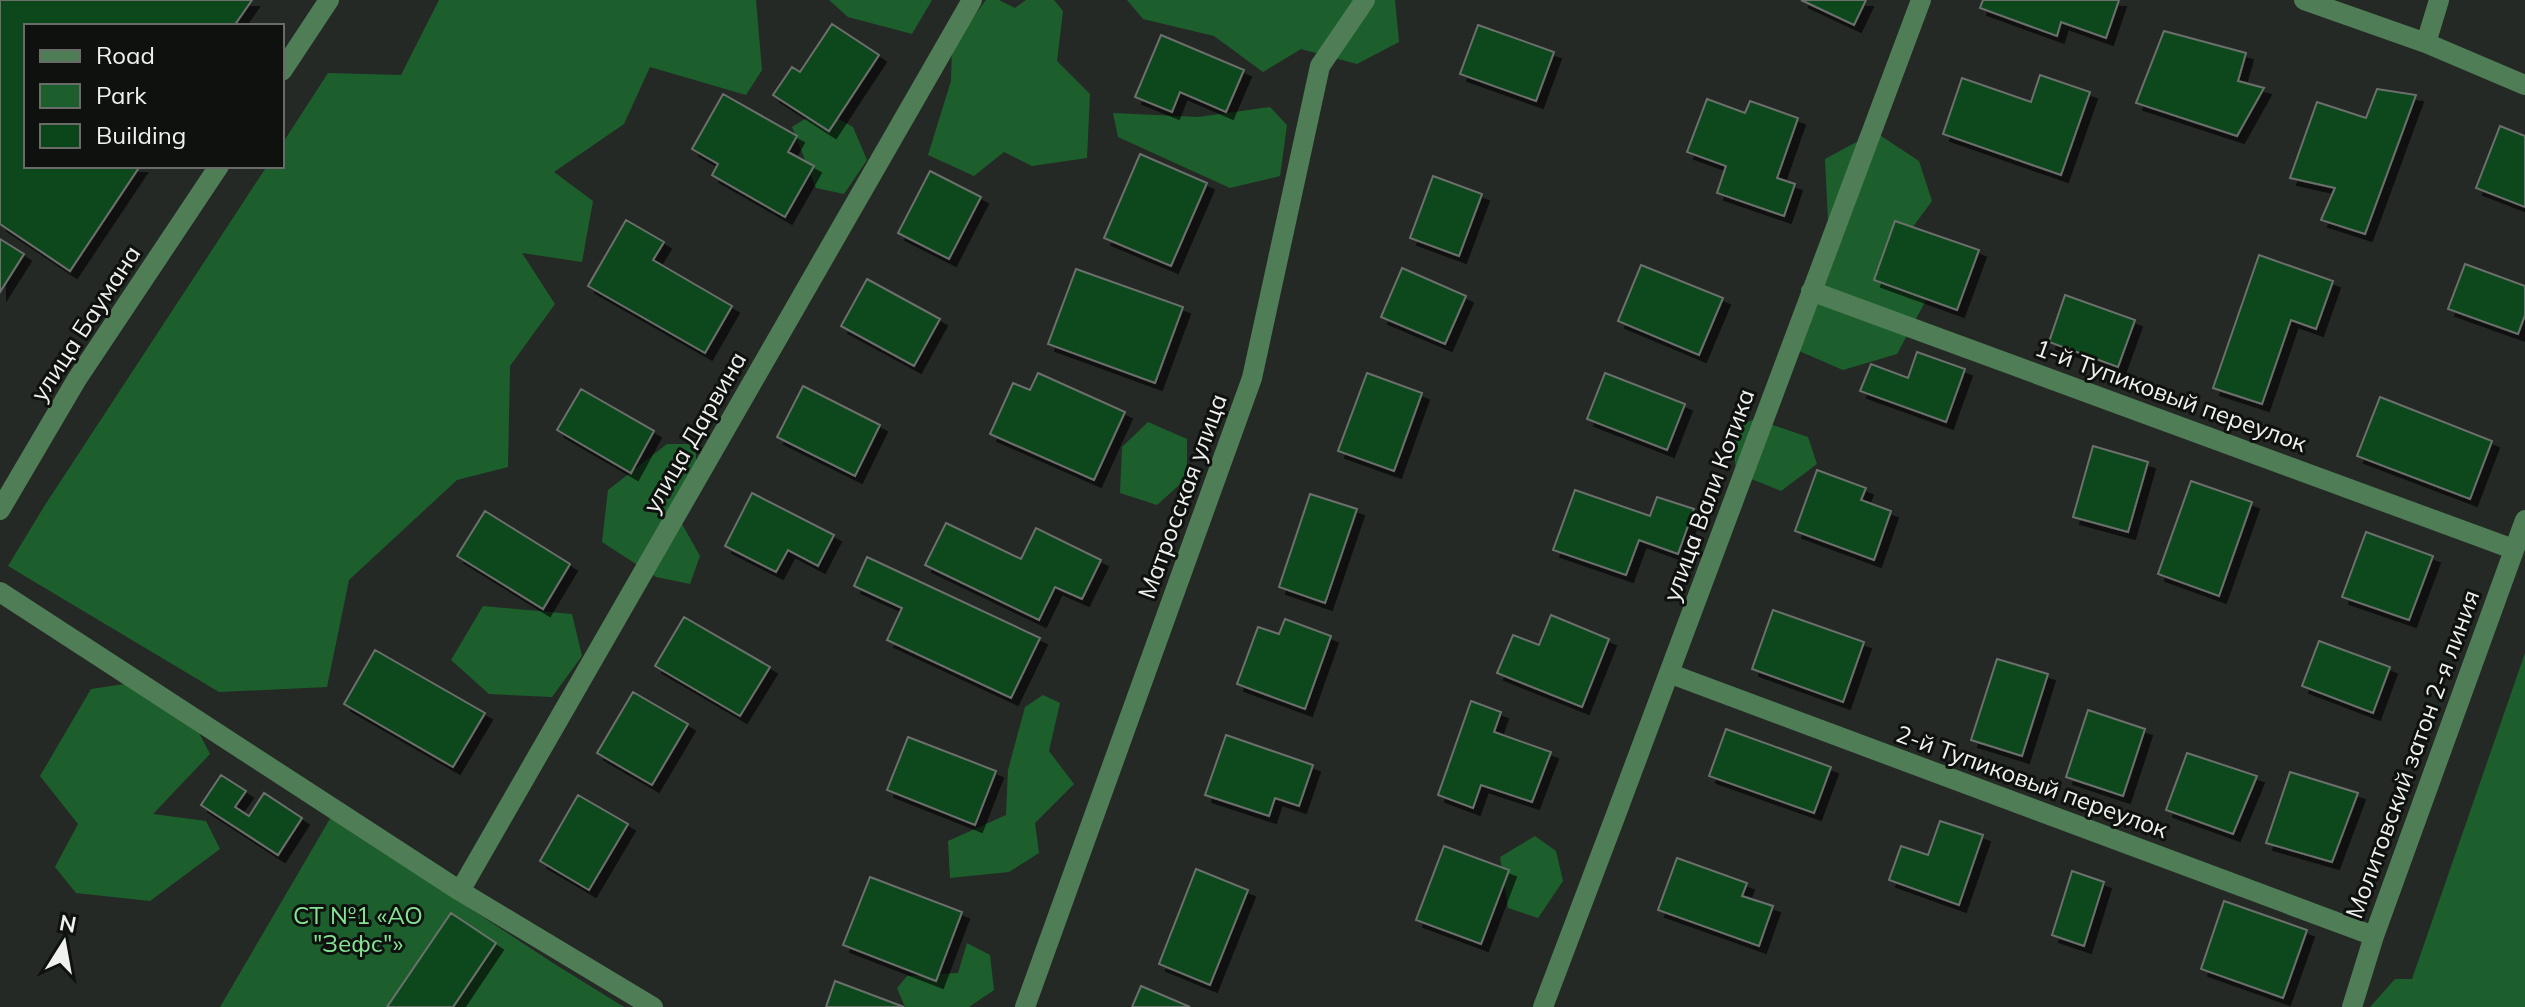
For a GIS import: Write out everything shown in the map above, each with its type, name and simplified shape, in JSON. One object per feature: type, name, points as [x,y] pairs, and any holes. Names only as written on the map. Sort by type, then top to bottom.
[{"type":"street","points":[[284,68],[329,0]]},
{"type":"street","name":"улица Дарвина","points":[[460,891],[972,0]]},
{"type":"street","name":"Матросская улица","points":[[1025,1007],[1252,378],[1320,66],[1365,0]]},
{"type":"street","name":"улица Вали Котика","points":[[1543,1007],[1671,674],[1921,0]]},
{"type":"street","points":[[2304,0],[2426,43],[2525,85]]},
{"type":"street","points":[[2426,43],[2439,0]]},
{"type":"street","name":"улица Баумана","points":[[0,510],[77,379],[218,168]]},
{"type":"street","name":"1-й Тупиковый переулок","points":[[1811,291],[2513,549]]},
{"type":"street","name":"Молитовский затон 2-я линия","points":[[2352,1007],[2374,936],[2525,520]]},
{"type":"street","points":[[0,592],[460,891],[653,1007]]},
{"type":"street","name":"2-й Тупиковый переулок","points":[[1671,674],[2374,936]]},
{"type":"green space","points":[[439,0],[756,0],[762,70],[746,95],[650,67],[624,124],[554,172],[593,201],[582,262],[522,253],[555,304],[510,366],[508,467],[457,480],[349,580],[327,687],[219,692],[8,566],[266,168],[284,168],[284,141],[328,73],[401,75]]},
{"type":"green space","points":[[829,0],[932,0],[912,34],[848,17]]},
{"type":"green space","points":[[986,0],[999,0],[1015,8],[1026,0],[1054,0],[1063,11],[1057,61],[1090,94],[1087,158],[1032,166],[1004,152],[974,176],[928,155],[951,81],[952,45]]},
{"type":"green space","points":[[1127,0],[1395,0],[1399,42],[1357,64],[1301,49],[1263,72],[1214,36],[1143,19]]},
{"type":"green space","points":[[1270,107],[1287,125],[1280,176],[1230,188],[1118,137],[1113,113],[1198,117]]},
{"type":"green space","points":[[821,109],[853,127],[867,160],[844,194],[816,188],[792,127]]},
{"type":"green space","points":[[1875,132],[1919,161],[1932,201],[1904,239],[1933,287],[1897,354],[1843,370],[1799,351],[1830,262],[1825,159]]},
{"type":"green space","points":[[1755,419],[1808,437],[1817,464],[1781,491],[1736,473],[1732,428]]},
{"type":"green space","points":[[1148,422],[1187,439],[1187,478],[1157,505],[1120,493],[1122,447]]},
{"type":"green space","points":[[667,444],[696,444],[696,468],[673,508],[700,556],[690,584],[656,577],[602,542],[608,490]]},
{"type":"green space","points":[[483,606],[572,614],[582,656],[552,697],[489,694],[451,660]]},
{"type":"green space","points":[[2525,653],[2525,1007],[2370,1007],[2395,979],[2412,979]]},
{"type":"green space","points":[[125,684],[194,723],[210,754],[153,814],[206,821],[220,849],[150,901],[76,893],[55,867],[78,824],[40,776],[91,689]]},
{"type":"green space","points":[[1043,695],[1060,703],[1049,751],[1074,784],[1035,823],[1039,853],[1009,872],[950,878],[948,841],[1006,815],[1008,770],[1025,707]]},
{"type":"green space","name":"СТ №1 «АО \"Зефс\"»","points":[[331,817],[553,963],[624,1007],[220,1007]]},
{"type":"green space","points":[[1535,836],[1556,851],[1563,881],[1538,918],[1508,908],[1500,857]]},
{"type":"green space","points":[[967,943],[990,955],[994,990],[969,1007],[905,1007],[897,988],[907,976],[958,973]]},
{"type":"building","points":[[0,0],[252,0],[235,24],[24,24],[24,168],[139,168],[70,271],[0,224]]},
{"type":"building","points":[[1801,0],[1866,0],[1854,25]]},
{"type":"building","points":[[1983,0],[2119,0],[2106,38],[2061,22],[2057,36],[1980,8]]},
{"type":"building","points":[[832,24],[879,55],[829,131],[773,95],[792,67],[800,72]]},
{"type":"building","points":[[1478,25],[1554,52],[1536,101],[1460,74]]},
{"type":"building","points":[[2164,31],[2246,53],[2238,81],[2264,88],[2237,136],[2136,103]]},
{"type":"building","points":[[1161,35],[1244,70],[1226,112],[1180,92],[1172,112],[1135,97]]},
{"type":"building","points":[[2040,75],[2090,92],[2061,175],[1943,134],[1962,78],[2031,102]]},
{"type":"building","points":[[2377,89],[2416,95],[2365,234],[2321,220],[2335,188],[2290,178],[2317,102],[2366,118]]},
{"type":"building","points":[[723,94],[797,136],[788,152],[814,166],[785,217],[712,175],[718,164],[692,149]]},
{"type":"building","points":[[1707,99],[1745,113],[1750,101],[1798,118],[1777,178],[1795,184],[1784,216],[1717,193],[1726,166],[1687,152]]},
{"type":"building","points":[[2500,126],[2525,136],[2525,207],[2476,188]]},
{"type":"building","points":[[1140,154],[1207,183],[1171,266],[1104,238]]},
{"type":"building","points":[[930,171],[981,197],[949,259],[898,233]]},
{"type":"building","points":[[1433,176],[1482,194],[1459,256],[1410,238]]},
{"type":"building","points":[[626,220],[664,242],[653,260],[732,306],[705,353],[588,286]]},
{"type":"building","points":[[1895,221],[1979,250],[1957,310],[1874,280]]},
{"type":"building","points":[[0,239],[24,254],[0,292]]},
{"type":"building","points":[[2259,255],[2333,281],[2316,329],[2291,320],[2262,404],[2213,388]]},
{"type":"building","points":[[2465,264],[2525,286],[2525,315],[2518,334],[2448,309]]},
{"type":"building","points":[[1641,265],[1723,298],[1699,355],[1618,321]]},
{"type":"building","points":[[1402,268],[1466,296],[1445,344],[1381,317]]},
{"type":"building","points":[[1076,269],[1183,307],[1155,383],[1048,344]]},
{"type":"building","points":[[867,279],[940,319],[914,366],[841,326]]},
{"type":"building","points":[[2065,295],[2135,320],[2118,367],[2049,342]]},
{"type":"building","points":[[1917,352],[1965,369],[1946,422],[1860,391],[1871,364],[1908,378]]},
{"type":"building","points":[[1038,373],[1125,412],[1094,480],[990,434],[1013,383],[1030,390]]},
{"type":"building","points":[[1367,373],[1422,393],[1394,471],[1338,451]]},
{"type":"building","points":[[1605,373],[1685,404],[1667,450],[1587,419]]},
{"type":"building","points":[[803,386],[880,425],[855,476],[777,437]]},
{"type":"building","points":[[581,389],[654,431],[631,473],[557,430]]},
{"type":"building","points":[[2380,397],[2492,441],[2470,499],[2357,456]]},
{"type":"building","points":[[2093,446],[2148,462],[2128,532],[2073,517]]},
{"type":"building","points":[[1817,470],[1866,488],[1861,500],[1891,511],[1874,560],[1795,531]]},
{"type":"building","points":[[2191,481],[2252,502],[2219,596],[2158,574]]},
{"type":"building","points":[[1575,490],[1650,516],[1657,497],[1694,509],[1678,554],[1639,540],[1626,575],[1553,550]]},
{"type":"building","points":[[752,493],[834,535],[818,566],[788,550],[776,572],[725,546]]},
{"type":"building","points":[[1310,494],[1357,509],[1325,603],[1279,587]]},
{"type":"building","points":[[485,511],[570,564],[543,609],[457,556]]},
{"type":"building","points":[[946,523],[1021,559],[1036,528],[1101,560],[1082,599],[1055,587],[1039,620],[925,565]]},
{"type":"building","points":[[2366,532],[2433,556],[2409,620],[2342,597]]},
{"type":"building","points":[[867,557],[1040,638],[1011,698],[887,640],[902,608],[854,586]]},
{"type":"building","points":[[1773,610],[1864,642],[1843,702],[1752,669]]},
{"type":"building","points":[[1551,615],[1609,639],[1582,707],[1497,673],[1513,635],[1539,645]]},
{"type":"building","points":[[684,617],[770,667],[740,716],[655,666]]},
{"type":"building","points":[[1285,619],[1331,636],[1305,709],[1237,684],[1258,627],[1279,634]]},
{"type":"building","points":[[2319,641],[2390,667],[2373,713],[2302,686]]},
{"type":"building","points":[[375,650],[485,713],[453,767],[344,704]]},
{"type":"building","points":[[1997,659],[2048,674],[2022,756],[1971,740]]},
{"type":"building","points":[[633,692],[688,724],[652,785],[597,753]]},
{"type":"building","points":[[1471,701],[1501,712],[1494,732],[1551,752],[1532,802],[1481,785],[1473,808],[1438,795]]},
{"type":"building","points":[[2088,710],[2145,729],[2123,796],[2066,777]]},
{"type":"building","points":[[1726,729],[1831,767],[1814,813],[1709,776]]},
{"type":"building","points":[[1226,735],[1313,765],[1299,806],[1275,798],[1269,816],[1205,795]]},
{"type":"building","points":[[908,737],[996,771],[975,825],[887,790]]},
{"type":"building","points":[[2187,753],[2257,776],[2233,834],[2166,810]]},
{"type":"building","points":[[2290,772],[2358,793],[2332,862],[2266,843]]},
{"type":"building","points":[[221,775],[246,791],[235,807],[249,816],[264,793],[302,818],[278,855],[201,805]]},
{"type":"building","points":[[578,795],[628,824],[589,890],[540,861]]},
{"type":"building","points":[[1940,821],[1983,835],[1959,905],[1889,880],[1901,846],[1928,855]]},
{"type":"building","points":[[1444,846],[1509,870],[1481,944],[1416,920]]},
{"type":"building","points":[[1677,858],[1747,883],[1742,896],[1773,906],[1759,946],[1658,910]]},
{"type":"building","points":[[1196,869],[1248,890],[1210,985],[1159,964]]},
{"type":"building","points":[[2072,871],[2104,882],[2084,946],[2052,935]]},
{"type":"building","points":[[870,877],[962,912],[936,981],[843,945]]},
{"type":"building","points":[[2224,901],[2307,930],[2283,998],[2201,969]]},
{"type":"building","points":[[451,913],[496,943],[453,1007],[387,1007]]},
{"type":"building","points":[[835,981],[904,1007],[826,1007]]},
{"type":"building","points":[[1141,986],[1190,1007],[1132,1007]]}]
